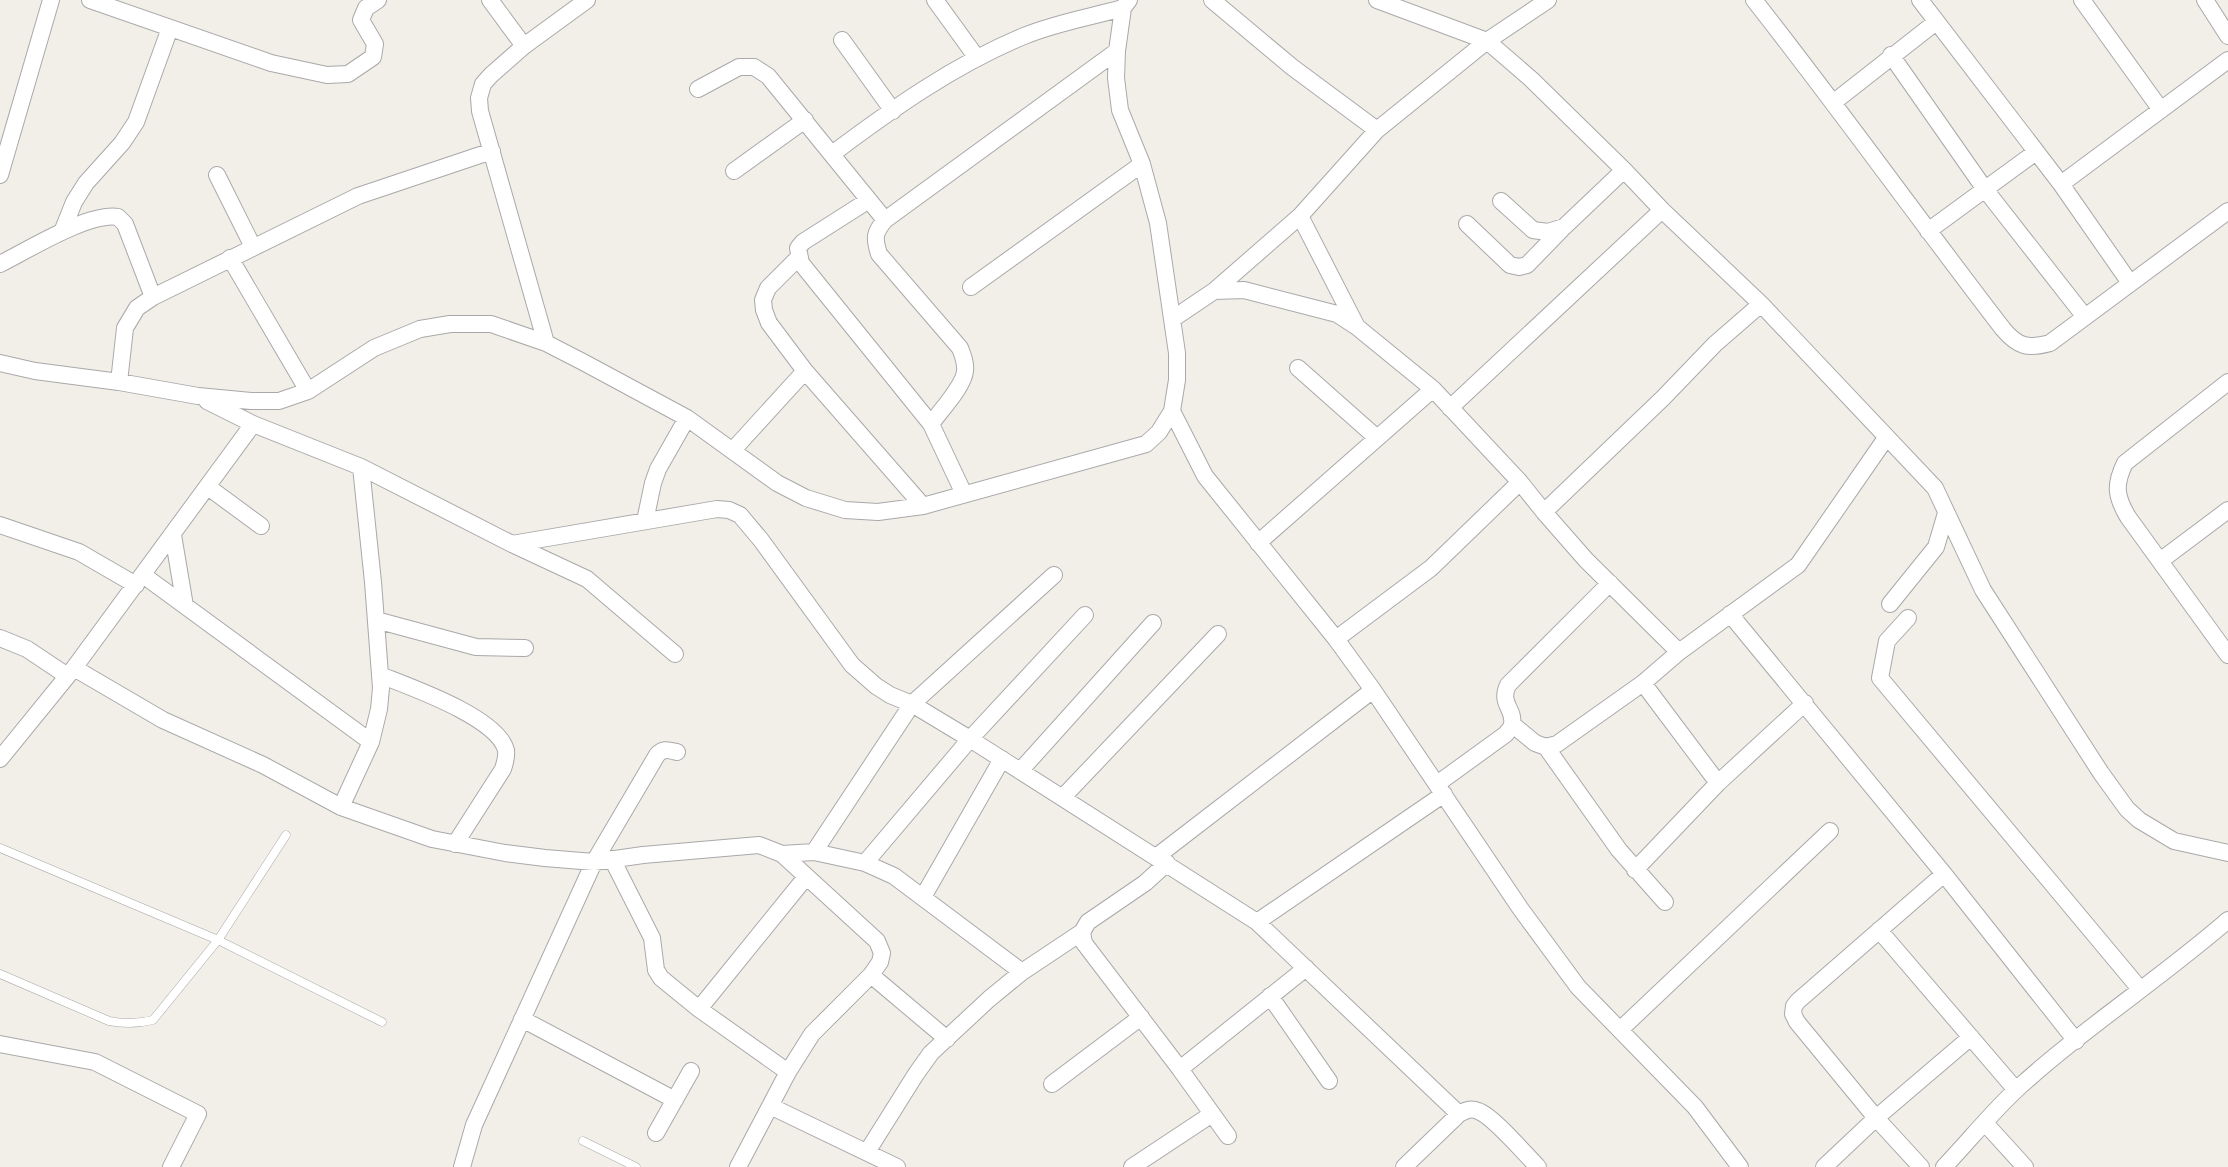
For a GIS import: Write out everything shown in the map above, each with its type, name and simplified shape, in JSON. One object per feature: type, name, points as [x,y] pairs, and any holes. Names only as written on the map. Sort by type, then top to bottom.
[{"type":"street","points":[[0,175],[51,0]]},
{"type":"street","points":[[90,0],[271,63],[338,76],[358,69],[374,57],[375,44],[361,20],[366,8],[378,0]]},
{"type":"street","points":[[490,0],[524,46]]},
{"type":"street","points":[[546,343],[480,111],[479,98],[483,84],[491,75],[524,46],[587,0]]},
{"type":"street","points":[[936,0],[977,58]]},
{"type":"street","points":[[1212,0],[1292,67],[1377,130]]},
{"type":"street","points":[[1377,0],[1488,41],[1531,79],[1662,210],[1761,304],[1935,488],[1983,590],[2091,758],[2127,809],[2140,820],[2174,841],[2228,853]]},
{"type":"street","points":[[1174,318],[1214,291],[1300,216],[1377,130],[1488,41],[1548,0]]},
{"type":"street","points":[[1754,0],[1834,102],[1928,231],[2003,329],[2023,345],[2036,347],[2050,342],[2228,212]]},
{"type":"street","points":[[1920,0],[2061,184],[2130,283]]},
{"type":"street","points":[[2082,0],[2162,110]]},
{"type":"street","points":[[2205,0],[2228,36]]},
{"type":"street","points":[[0,363],[35,371],[119,382],[198,396],[250,401],[279,401],[308,391],[374,348],[420,329],[450,324],[491,324],[546,343],[687,418],[777,483],[806,498],[845,510],[878,512],[923,506],[1146,444],[1159,432],[1172,411],[1177,380],[1178,353],[1158,223],[1142,164],[1120,110],[1116,78],[1117,51],[1126,4],[1026,36],[977,58],[935,82],[832,154]]},
{"type":"street","points":[[1834,102],[1891,55],[1936,22]]},
{"type":"street","points":[[62,232],[74,202],[86,183],[122,143],[136,122],[170,28]]},
{"type":"street","points":[[842,40],[893,111]]},
{"type":"street","points":[[931,424],[962,381],[965,373],[965,362],[960,348],[879,254],[876,244],[876,230],[885,220],[1117,51]]},
{"type":"street","points":[[1891,55],[1984,188],[2085,317]]},
{"type":"street","points":[[2061,184],[2228,60]]},
{"type":"street","points":[[698,89],[739,67],[754,67],[768,76],[885,220]]},
{"type":"street","points":[[734,171],[804,120]]},
{"type":"street","points":[[119,382],[125,328],[136,308],[153,296],[358,196],[492,151]]},
{"type":"street","points":[[1928,231],[1984,188],[2036,152]]},
{"type":"street","points":[[971,288],[1142,164]]},
{"type":"street","points":[[1467,224],[1510,265],[1519,267],[1527,264],[1624,170]]},
{"type":"street","points":[[217,175],[253,247]]},
{"type":"street","points":[[869,200],[803,242],[798,248],[801,264],[931,424],[964,494]]},
{"type":"street","points":[[1501,201],[1533,230],[1548,232],[1564,227]]},
{"type":"street","points":[[1450,408],[1662,210]]},
{"type":"street","points":[[0,264],[62,232],[100,216],[118,217],[125,224],[153,296]]},
{"type":"street","points":[[1300,216],[1357,327]]},
{"type":"street","points":[[799,257],[768,288],[763,300],[764,310],[769,323],[804,371],[923,506]]},
{"type":"street","points":[[230,258],[308,391]]},
{"type":"street","points":[[1214,291],[1244,290],[1337,314],[1357,327],[1433,389],[1520,482],[1544,512],[1610,583],[1679,652]]},
{"type":"street","points":[[1544,512],[1663,398],[1716,344],[1761,304]]},
{"type":"street","points":[[1298,368],[1376,438]]},
{"type":"street","points":[[732,450],[804,371]]},
{"type":"street","points":[[2227,650],[2160,561],[2119,502],[2117,487],[2125,463],[2228,382]]},
{"type":"street","points":[[1258,543],[1433,389]]},
{"type":"street","points":[[198,396],[253,424],[360,468],[512,544],[587,579],[675,654]]},
{"type":"street","points":[[1172,411],[1205,476],[1336,639],[1373,690],[1520,908],[1572,979],[1695,1107],[1740,1167]]},
{"type":"street","points":[[646,521],[653,483],[658,469],[687,418]]},
{"type":"street","points":[[0,759],[70,672],[173,535],[253,424]]},
{"type":"street","points":[[1512,724],[1535,743],[1546,747],[1558,744],[1643,683],[1679,652],[1798,565],[1886,438]]},
{"type":"street","points":[[341,807],[371,742],[379,710],[380,675],[376,620],[360,468]]},
{"type":"street","points":[[1336,639],[1431,568],[1520,482]]},
{"type":"street","points":[[208,487],[261,526]]},
{"type":"street","points":[[512,544],[717,509],[728,510],[740,515],[761,540],[852,665],[890,695],[912,704],[970,739],[1257,922],[1459,1114]]},
{"type":"street","points":[[2160,561],[2228,510]]},
{"type":"street","points":[[1890,604],[1936,547],[1946,513]]},
{"type":"street","points":[[0,525],[79,552],[139,580],[185,606],[371,742]]},
{"type":"street","points":[[173,535],[185,606]]},
{"type":"street","points":[[814,852],[912,704],[1054,575]]},
{"type":"street","points":[[1257,922],[1440,789],[1506,734],[1512,724],[1512,715],[1505,702],[1504,693],[1508,685],[1610,583]]},
{"type":"street","points":[[1730,614],[1944,874],[2076,1040]]},
{"type":"street","points":[[865,863],[970,739],[1085,616]]},
{"type":"street","points":[[1908,618],[1887,641],[1880,678],[2140,989]]},
{"type":"street","points":[[376,620],[476,647],[525,648]]},
{"type":"street","points":[[1020,771],[1153,623]]},
{"type":"street","points":[[1063,797],[1218,634]]},
{"type":"street","points":[[0,638],[28,648],[163,720],[263,765],[341,807],[432,839],[529,856],[594,862],[759,845],[782,854],[877,941],[882,953],[880,962],[870,975],[812,1034],[788,1072],[738,1167]]},
{"type":"street","points":[[380,675],[461,709],[486,727],[502,743],[506,760],[503,769],[455,844]]},
{"type":"street","points":[[1643,683],[1718,783]]},
{"type":"street","points":[[867,1152],[916,1074],[932,1053],[989,999],[1022,972],[1082,932],[1088,922],[1145,883],[1162,860],[1373,690]]},
{"type":"street","points":[[1635,870],[1718,783],[1805,703]]},
{"type":"street","points":[[1546,747],[1635,870],[1665,902]]},
{"type":"street","points":[[462,1167],[474,1125],[594,862],[656,755],[661,751],[668,750],[677,752]]},
{"type":"street","points":[[923,897],[1002,759]]},
{"type":"street","points":[[1621,1029],[1830,831]]},
{"type":"street","points":[[782,854],[814,852],[865,863],[894,876],[1022,972]]},
{"type":"street","points":[[612,859],[652,938],[656,970],[661,978],[699,1009],[788,1072]]},
{"type":"street","points":[[1921,1167],[1876,1118],[1811,1041],[1793,1014],[1794,1006],[1798,1000],[1944,874]]},
{"type":"street","points":[[699,1009],[806,877]]},
{"type":"street","points":[[1944,1167],[2016,1090],[2140,989],[2190,953],[2207,938],[2226,926]]},
{"type":"street","points":[[1879,930],[2016,1090]]},
{"type":"street","points":[[1082,932],[1084,943],[1180,1068],[1228,1136]]},
{"type":"street","points":[[1180,1068],[1306,968]]},
{"type":"street","points":[[870,975],[947,1039]]},
{"type":"street","points":[[1270,996],[1329,1081]]},
{"type":"street","points":[[1052,1084],[1140,1017]]},
{"type":"street","points":[[522,1019],[675,1100]]},
{"type":"street","points":[[1824,1167],[1876,1118],[1971,1037]]},
{"type":"street","points":[[0,1044],[95,1062],[198,1114],[172,1167]]},
{"type":"street","points":[[656,1133],[691,1071]]},
{"type":"street","points":[[770,1106],[897,1167]]},
{"type":"street","points":[[1404,1167],[1459,1114],[1469,1109],[1480,1111],[1492,1121],[1538,1167]]},
{"type":"street","points":[[1132,1167],[1212,1114]]},
{"type":"street","points":[[1985,1123],[2026,1167]]},
{"type":"lane","points":[[0,974],[109,1021],[139,1024],[153,1020],[218,940],[286,835]]},
{"type":"lane","points":[[0,848],[218,940],[382,1022]]},
{"type":"lane","points":[[584,1142],[636,1167]]}]
